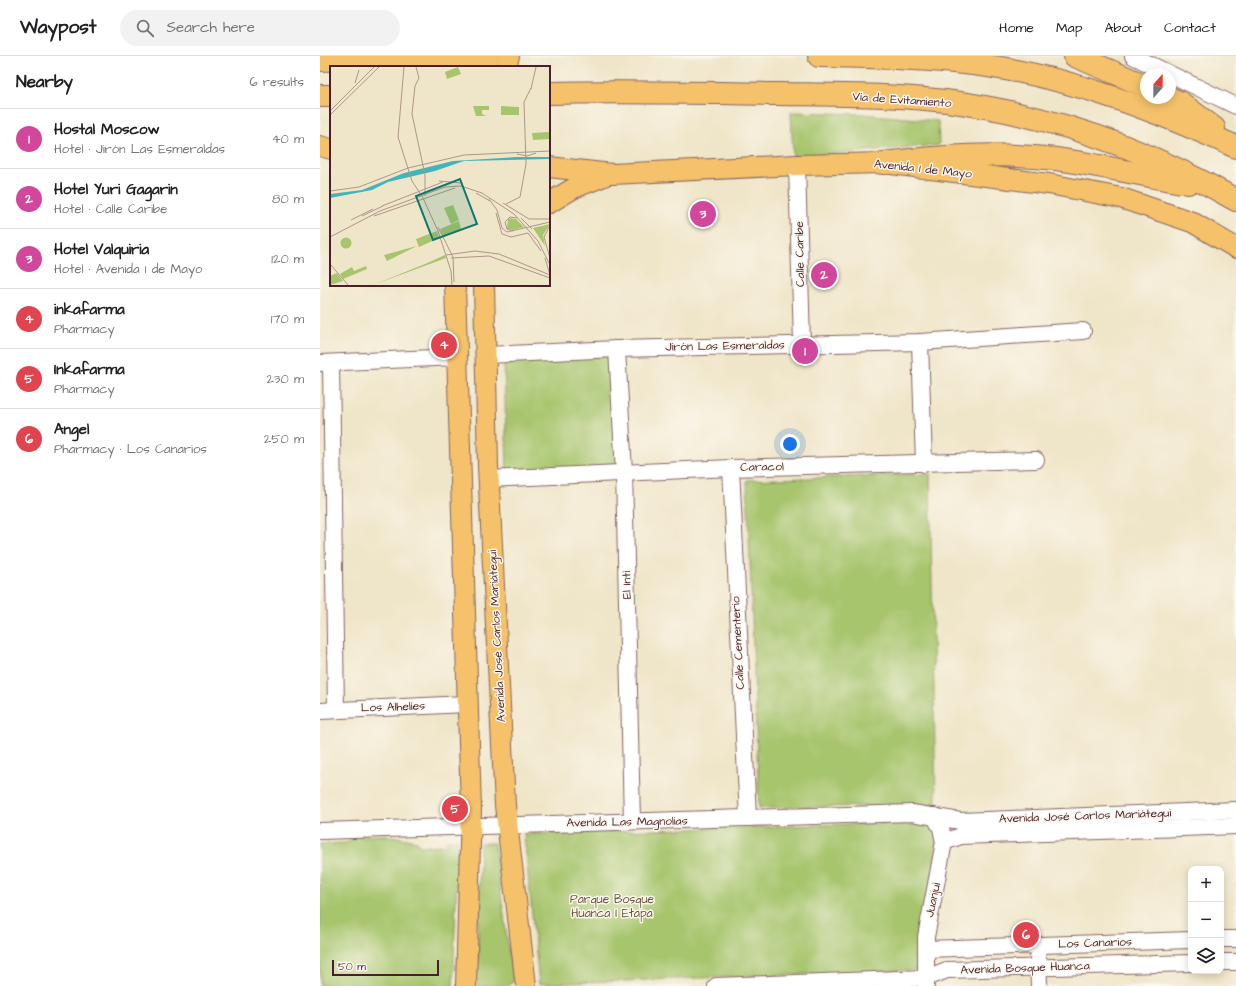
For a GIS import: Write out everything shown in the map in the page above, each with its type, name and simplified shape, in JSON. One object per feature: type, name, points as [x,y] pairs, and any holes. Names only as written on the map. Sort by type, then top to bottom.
[{"type":"highway","points":[[320,60],[488,56]]},
{"type":"highway","points":[[819,56],[907,59],[988,66],[1067,83],[1136,104],[1236,146]]},
{"type":"highway","points":[[1075,56],[1140,83]]},
{"type":"highway","name":"Vía de Evitamiento","points":[[550,93],[598,92],[834,95],[905,98],[984,107],[1058,124],[1098,136],[1132,149],[1211,186],[1236,200]]},
{"type":"highway","points":[[1176,101],[1236,146]]},
{"type":"highway","points":[[883,163],[932,157],[1011,156],[1056,159],[1101,166],[1146,177],[1211,186]]},
{"type":"main road","points":[[429,56],[431,66]]},
{"type":"main road","points":[[506,66],[509,56]]},
{"type":"main road","points":[[320,146],[330,149]]},
{"type":"main road","name":"Avenida 1 de Mayo","points":[[550,167],[612,174],[798,165],[883,163],[1049,184],[1121,198],[1192,222],[1236,248]]},
{"type":"main road","points":[[550,203],[574,188],[612,174]]},
{"type":"main road","points":[[455,286],[466,704],[471,826],[466,986]]},
{"type":"main road","name":"Avenida José Carlos Mariátegui","points":[[484,286],[489,479],[507,825],[526,986]]},
{"type":"main road","points":[[485,315],[491,286]]},
{"type":"street","points":[[1134,56],[1236,106]]},
{"type":"street","name":"Calle Caribe","points":[[798,165],[802,344]]},
{"type":"street","name":"Jirón Las Esmeraldas","points":[[486,355],[618,349],[920,342],[1083,331]]},
{"type":"street","points":[[920,342],[924,464]]},
{"type":"street","name":"El Inti","points":[[618,349],[624,472],[632,821]]},
{"type":"street","points":[[336,710],[325,363],[457,357]]},
{"type":"street","name":"Caracol","points":[[489,479],[731,468],[1036,460]]},
{"type":"street","name":"Calle Cementerio","points":[[731,468],[748,818]]},
{"type":"street","name":"Los Alhelíes","points":[[320,710],[466,704]]},
{"type":"street","name":"Avenida José Carlos Mariátegui","points":[[934,816],[960,821],[1236,810]]},
{"type":"street","name":"Avenida Las Magnolias","points":[[320,831],[912,813],[934,816]]},
{"type":"street","name":"Juanjui","points":[[926,982],[926,949],[929,918],[944,842],[941,828],[934,816]]},
{"type":"street","name":"Avenida José Carlos Mariátegui","points":[[944,842],[961,836],[1236,826]]},
{"type":"street","points":[[1224,939],[1236,939]]},
{"type":"street","name":"Los Canarios","points":[[926,949],[1188,940]]},
{"type":"street","points":[[1038,945],[1039,986]]},
{"type":"street","points":[[1224,962],[1236,962]]},
{"type":"street","name":"Avenida Bosque Huanca","points":[[716,986],[926,982],[948,970],[1188,963]]},
{"type":"green space","points":[[791,112],[863,114],[938,121],[939,145],[793,157]]},
{"type":"green space","points":[[615,355],[620,469],[507,472],[504,360]]},
{"type":"green space","points":[[930,474],[936,805],[759,808],[747,480]]},
{"type":"green space","name":"Parque Bosque Huanca I Etapa","points":[[919,822],[931,825],[938,834],[919,970],[539,984],[524,834]]},
{"type":"green space","points":[[387,835],[417,841],[419,846],[447,845],[447,840],[458,839],[453,986],[320,986],[320,844],[347,843],[352,836]]},
{"type":"green space","points":[[480,843],[494,843],[513,982],[507,986],[477,986]]},
{"type":"place","name":"Hotel Valquiria","points":[[703,214]]},
{"type":"place","name":"Hotel Yuri Gagarin","points":[[824,275]]},
{"type":"place","name":"inkafarma","points":[[444,345]]},
{"type":"place","name":"Hostal Moscow","points":[[805,351]]},
{"type":"place","name":"Inkafarma","points":[[455,809]]},
{"type":"place","name":"Angel","points":[[1026,935]]}]
